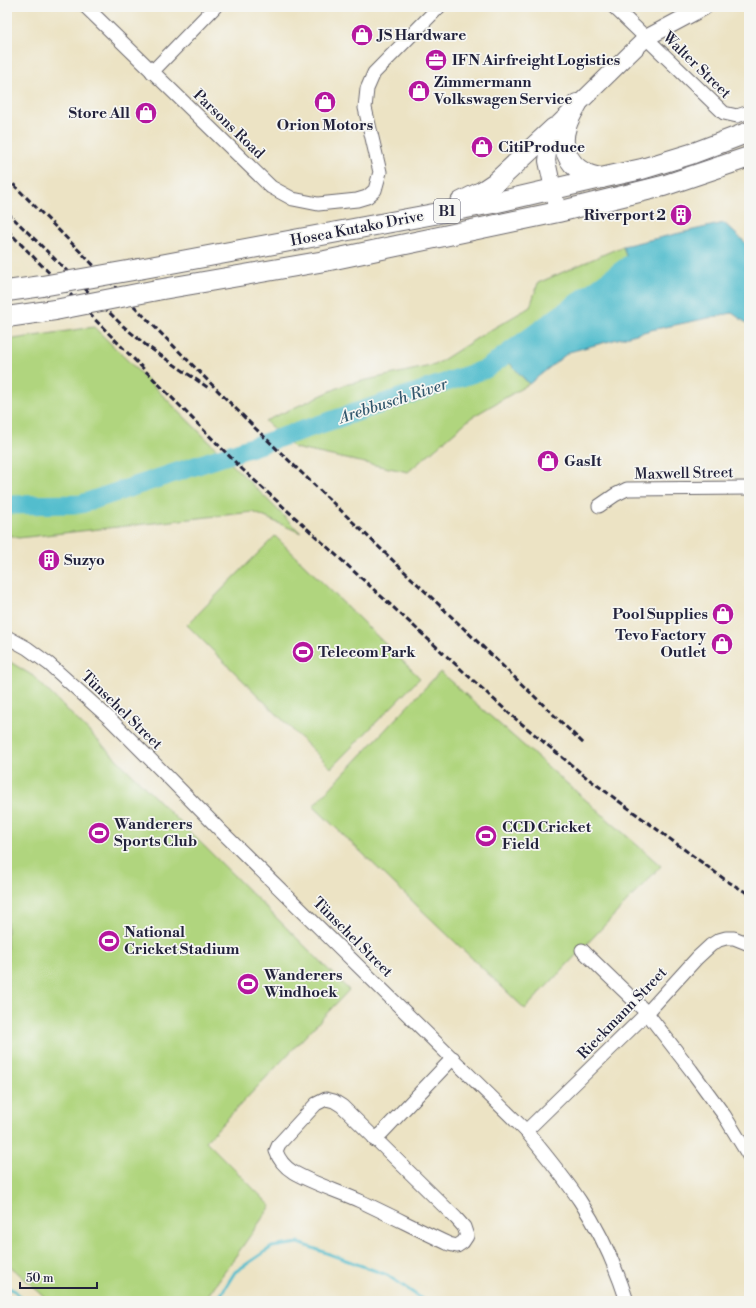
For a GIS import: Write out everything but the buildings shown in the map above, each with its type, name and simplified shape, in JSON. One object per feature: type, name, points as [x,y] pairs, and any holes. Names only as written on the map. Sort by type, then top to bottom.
[{"type":"main road","points":[[577,104],[563,134],[567,158],[574,166],[583,172],[601,178]]},
{"type":"main road","points":[[442,212],[483,191],[495,183],[554,128]]},
{"type":"main road","name":"Hosea Kutako Drive","points":[[7,291],[139,269],[493,203],[642,169],[691,154],[749,132]]},
{"type":"main road","name":"Hosea Kutako Drive","points":[[7,317],[55,310],[158,290],[325,261],[558,212],[663,186],[749,157]]},
{"type":"street","name":"Parsons Road","points":[[86,7],[271,187],[293,199],[318,204],[357,200],[367,197],[375,190],[380,172],[365,108],[367,89],[374,73],[439,7]]},
{"type":"street","points":[[152,72],[216,7]]},
{"type":"street","name":"Walter Street","points":[[614,7],[724,113],[736,116],[749,112]]},
{"type":"street","points":[[558,212],[547,161],[550,138],[554,128],[646,38],[704,7]]},
{"type":"street","name":"Maxwell Street","points":[[599,506],[615,495],[627,490],[749,488]]},
{"type":"street","name":"Tünschel Street","points":[[7,637],[27,648],[49,664],[109,718],[222,832],[526,1131],[553,1163],[581,1202],[596,1228],[612,1262],[627,1301]]},
{"type":"street","name":"Rieckmann Street","points":[[526,1131],[647,1013],[697,958],[711,945],[726,938],[734,938],[749,944]]},
{"type":"street","points":[[582,950],[647,1013],[724,1115],[749,1156]]},
{"type":"street","points":[[375,1140],[453,1058]]},
{"type":"street","points":[[326,1099],[334,1101],[342,1106],[375,1140],[464,1227],[467,1236],[463,1242],[457,1246],[449,1244],[360,1201],[292,1172],[278,1158],[276,1151],[279,1144],[316,1104],[326,1099]]},
{"type":"green space","points":[[623,246],[629,265],[503,356],[529,384],[472,417],[408,472],[294,448],[265,421],[344,385],[435,365],[530,307],[538,283]]},
{"type":"green space","points":[[94,327],[301,533],[253,512],[18,538],[7,534],[7,340]]},
{"type":"green space","name":"Telecom Park","points":[[275,536],[420,678],[331,768],[187,625]]},
{"type":"green space","name":"Wanderers Sports Club","points":[[7,660],[33,676],[349,990],[206,1141],[271,1206],[204,1301],[49,1301],[7,1263]]},
{"type":"green space","name":"CCD Cricket Field","points":[[440,672],[661,866],[525,1009],[313,806]]},
{"type":"water","points":[[724,223],[749,246],[749,325],[732,313],[651,330],[569,352],[529,384],[503,356],[629,265],[623,246]]},
{"type":"waterway","name":"Arebbusch River","points":[[7,505],[81,504],[486,369],[629,265],[654,265]]},
{"type":"waterway","points":[[219,1301],[220,1296],[235,1272],[272,1247],[299,1243],[387,1275],[425,1301]]},
{"type":"waterway","points":[[7,1287],[15,1291],[24,1301]]},
{"type":"railway","points":[[7,178],[255,428],[584,744]]},
{"type":"railway","points":[[7,212],[123,326],[147,346],[210,389]]},
{"type":"railway","points":[[7,230],[242,469],[511,715],[586,777],[727,881],[749,894]]},
{"type":"place","name":"JS Hardware","points":[[362,35]]},
{"type":"place","name":"IFN Airfreight Logistics","points":[[436,60]]},
{"type":"place","name":"Zimmermann Volkswagen Service","points":[[419,91]]},
{"type":"place","name":"Orion Motors","points":[[325,102]]},
{"type":"place","name":"Store All","points":[[146,113]]},
{"type":"place","name":"CitiProduce","points":[[482,147]]},
{"type":"place","name":"Riverport 2","points":[[681,215]]},
{"type":"place","name":"GasIt","points":[[548,461]]},
{"type":"place","name":"Suzyo","points":[[49,560]]},
{"type":"place","name":"Pool Supplies","points":[[723,614]]},
{"type":"place","name":"Tevo Factory Outlet","points":[[722,644]]},
{"type":"place","name":"Telecom Park","points":[[303,652]]},
{"type":"place","name":"Wanderers Sports Club","points":[[99,833]]},
{"type":"place","name":"CCD Cricket Field","points":[[486,836]]},
{"type":"place","name":"National Cricket Stadium","points":[[109,941]]},
{"type":"place","name":"Wanderers Windhoek","points":[[248,984]]}]
